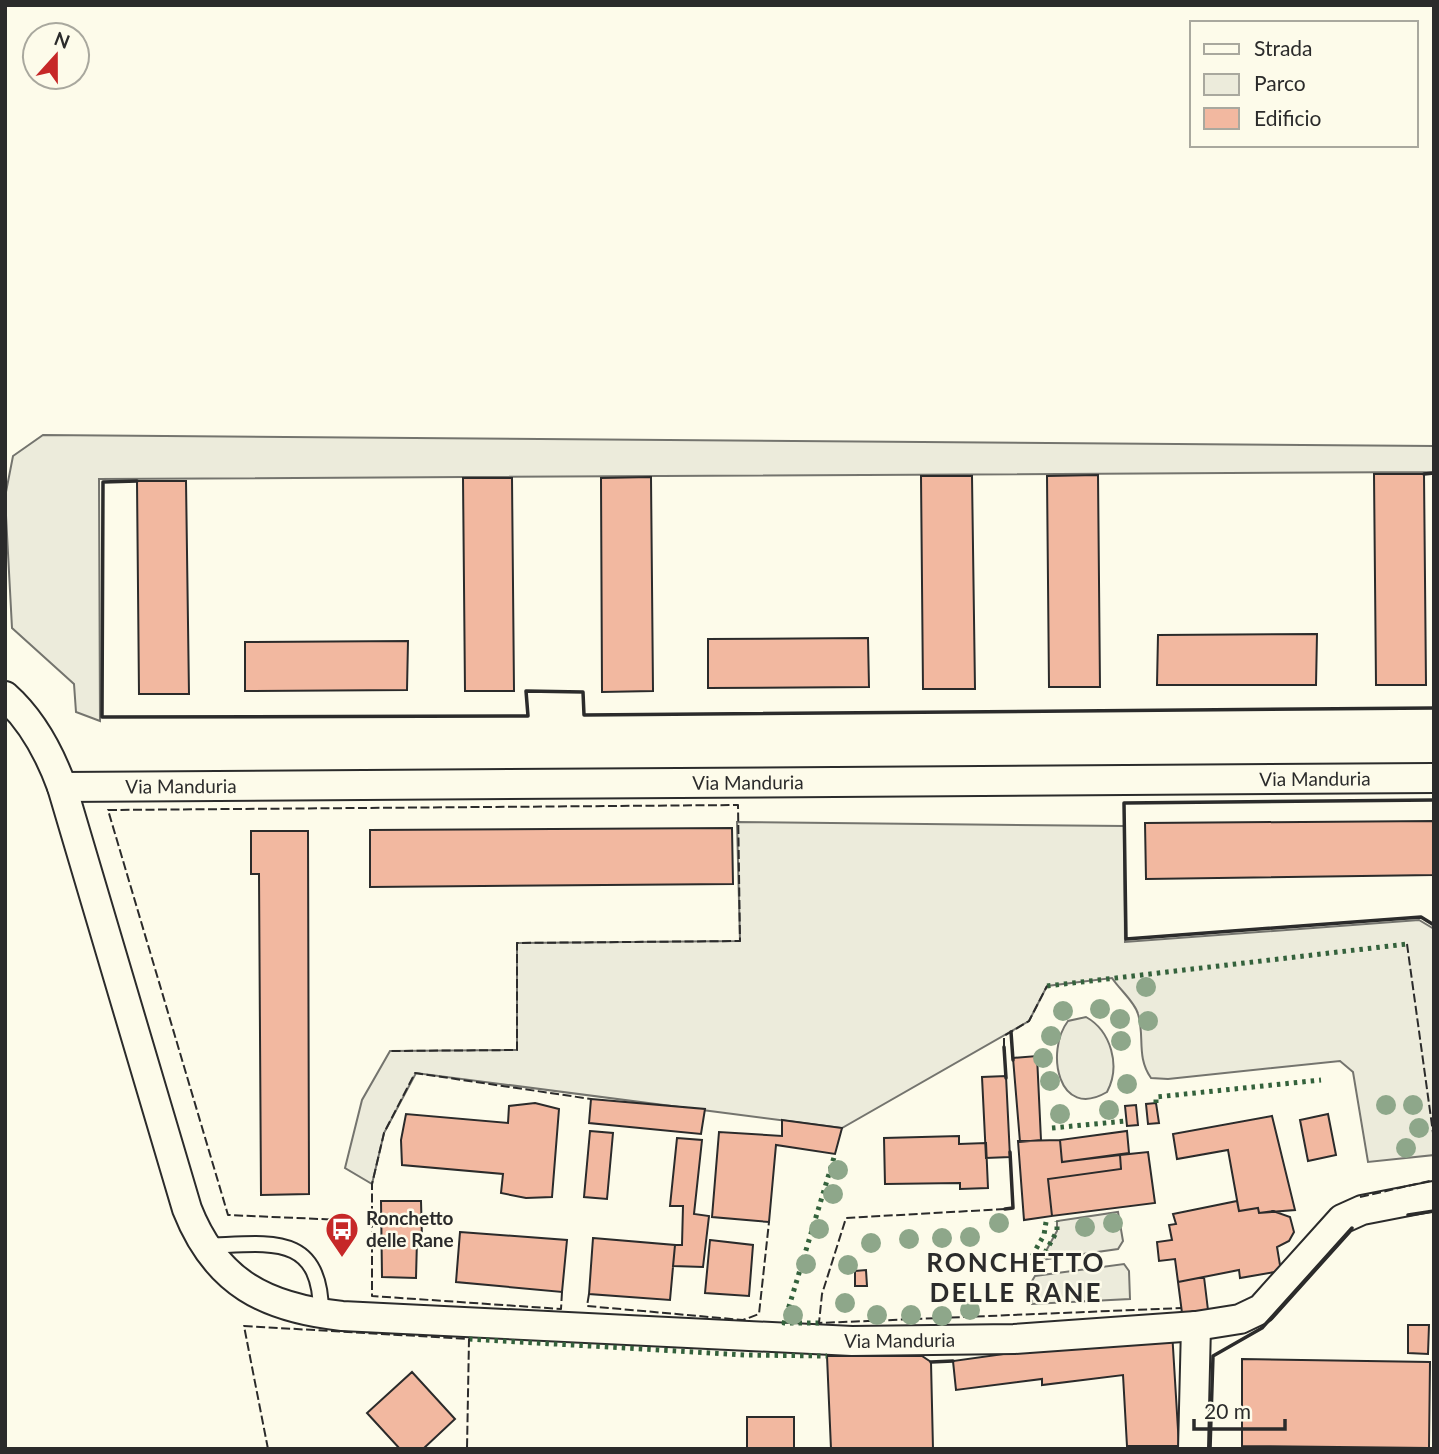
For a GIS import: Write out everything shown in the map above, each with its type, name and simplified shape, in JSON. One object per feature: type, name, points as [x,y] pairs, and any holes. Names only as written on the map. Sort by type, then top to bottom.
[{"type":"street","name":"Via Manduria","points":[[5,696],[34,731],[53,762],[62,787],[187,1209],[202,1246],[225,1272],[254,1292],[282,1305],[321,1313],[852,1341],[1014,1339],[1196,1326],[1240,1319],[1261,1309],[1342,1219],[1362,1210],[1434,1196]]},
{"type":"street","name":"Via Manduria","points":[[62,787],[1434,778]]},
{"type":"street","points":[[1193,1449],[1196,1326]]},
{"type":"lane","points":[[202,1246],[271,1244],[289,1247],[303,1255],[316,1274],[321,1313]]},
{"type":"green space","points":[[43,435],[1434,446],[1434,472],[99,479],[100,721],[76,712],[74,684],[12,628],[5,497],[13,456]]},
{"type":"green space","points":[[737,822],[1124,826],[1125,942],[1419,920],[1434,929],[1434,1155],[1368,1162],[1353,1072],[1340,1061],[1168,1079],[1151,1078],[1142,1054],[1140,1022],[1136,1009],[1112,978],[1047,986],[1029,1021],[842,1128],[416,1073],[384,1133],[372,1184],[345,1168],[362,1100],[390,1051],[517,1050],[517,943],[740,941]]},
{"type":"green space","points":[[1086,1017],[1102,1031],[1113,1061],[1107,1092],[1090,1099],[1077,1097],[1067,1090],[1060,1079],[1057,1064],[1061,1034],[1068,1021]]},
{"type":"green space","points":[[1118,1212],[1123,1241],[1118,1249],[1041,1260],[1057,1231],[1057,1221]]},
{"type":"green space","points":[[1124,1264],[1129,1271],[1130,1299],[1032,1304],[1032,1281],[1035,1276]]},
{"type":"building","points":[[1374,474],[1424,474],[1426,685],[1376,685]]},
{"type":"building","points":[[1098,475],[1100,687],[1049,687],[1047,476]]},
{"type":"building","points":[[921,476],[972,476],[975,689],[923,689]]},
{"type":"building","points":[[651,477],[653,691],[602,692],[601,478]]},
{"type":"building","points":[[463,478],[512,478],[514,691],[465,691]]},
{"type":"building","points":[[137,481],[186,481],[189,694],[139,694]]},
{"type":"building","points":[[1317,634],[1316,685],[1157,685],[1158,635]]},
{"type":"building","points":[[868,638],[869,687],[708,688],[708,639]]},
{"type":"building","points":[[408,641],[407,690],[245,691],[245,642]]},
{"type":"building","points":[[1433,821],[1434,875],[1146,879],[1145,823]]},
{"type":"building","points":[[732,828],[733,884],[370,887],[370,830]]},
{"type":"building","points":[[251,831],[308,831],[309,1194],[261,1195],[259,874],[251,874]]},
{"type":"building","points":[[1037,1056],[1041,1140],[1020,1142],[1013,1058]]},
{"type":"building","points":[[1006,1076],[1010,1157],[986,1158],[982,1077]]},
{"type":"building","points":[[591,1099],[705,1109],[701,1134],[589,1123]]},
{"type":"building","points":[[535,1103],[559,1109],[552,1197],[526,1198],[501,1193],[503,1174],[402,1165],[401,1140],[406,1114],[508,1123],[509,1106]]},
{"type":"building","points":[[1156,1103],[1159,1123],[1148,1124],[1146,1104]]},
{"type":"building","points":[[1136,1105],[1138,1125],[1127,1126],[1125,1106]]},
{"type":"building","points":[[1328,1114],[1336,1155],[1308,1161],[1300,1120]]},
{"type":"building","points":[[1272,1116],[1295,1210],[1259,1213],[1258,1208],[1239,1211],[1228,1150],[1177,1159],[1173,1134]]},
{"type":"building","points":[[782,1120],[842,1128],[835,1154],[776,1145],[769,1222],[712,1217],[719,1132],[782,1136]]},
{"type":"building","points":[[590,1131],[613,1133],[607,1199],[584,1197]]},
{"type":"building","points":[[1127,1131],[1129,1153],[1062,1162],[1060,1140]]},
{"type":"building","points":[[959,1136],[959,1144],[986,1143],[988,1188],[960,1189],[960,1183],[885,1184],[884,1138]]},
{"type":"building","points":[[677,1138],[702,1140],[694,1214],[709,1216],[703,1267],[673,1266],[675,1245],[682,1245],[683,1206],[670,1206]]},
{"type":"building","points":[[1060,1140],[1062,1162],[1120,1155],[1121,1169],[1048,1179],[1052,1216],[1024,1220],[1018,1141]]},
{"type":"building","points":[[1148,1152],[1155,1203],[1052,1216],[1048,1179],[1121,1169],[1120,1155]]},
{"type":"building","points":[[381,1201],[421,1201],[422,1239],[417,1240],[416,1278],[382,1277]]},
{"type":"building","points":[[1237,1201],[1239,1211],[1258,1208],[1259,1213],[1273,1211],[1290,1217],[1294,1232],[1289,1241],[1277,1247],[1281,1271],[1240,1278],[1239,1270],[1178,1282],[1175,1259],[1159,1261],[1157,1242],[1172,1240],[1169,1225],[1176,1224],[1173,1214]]},
{"type":"building","points":[[460,1232],[567,1240],[562,1292],[456,1282]]},
{"type":"building","points":[[593,1238],[675,1245],[670,1300],[589,1294]]},
{"type":"building","points":[[710,1240],[753,1245],[749,1296],[705,1293]]},
{"type":"building","points":[[866,1270],[867,1286],[855,1286],[855,1271]]},
{"type":"building","points":[[1204,1277],[1208,1310],[1182,1313],[1178,1282]]},
{"type":"building","points":[[1408,1325],[1429,1325],[1428,1354],[1408,1353]]},
{"type":"building","points":[[1172,1331],[1179,1446],[1127,1446],[1123,1375],[1042,1385],[1042,1379],[956,1390],[953,1361]]},
{"type":"building","points":[[827,1356],[922,1356],[931,1362],[933,1449],[831,1449]]},
{"type":"building","points":[[1242,1359],[1430,1362],[1429,1448],[1242,1446]]},
{"type":"building","points":[[412,1372],[455,1419],[423,1449],[400,1449],[367,1413]]},
{"type":"building","points":[[747,1417],[794,1417],[794,1449],[747,1449]]},
{"type":"building","points":[[1127,1446],[1179,1446],[1178,1449],[1127,1449]]},
{"type":"hedge","points":[[1047,986],[1407,944]]},
{"type":"hedge","points":[[1156,1103],[1156,1097],[1321,1080]]},
{"type":"hedge","points":[[1052,1128],[1126,1121]]},
{"type":"hedge","points":[[819,1323],[784,1323],[835,1154]]},
{"type":"hedge","points":[[1041,1260],[1057,1231],[1057,1221]]},
{"type":"hedge","points":[[1032,1256],[1044,1235],[1046,1222]]},
{"type":"hedge","points":[[469,1339],[745,1355],[827,1356]]},
{"type":"fence","points":[[343,1220],[228,1215],[108,810],[738,805],[740,941],[517,943],[517,1050],[390,1051]]},
{"type":"fence","points":[[1407,944],[1434,1140]]},
{"type":"fence","points":[[1004,1047],[1004,1036],[1029,1021],[1047,986]]},
{"type":"fence","points":[[562,1292],[561,1309],[372,1296],[372,1184],[384,1133],[415,1073],[591,1099]]},
{"type":"fence","points":[[1360,1197],[1434,1180]]},
{"type":"fence","points":[[1005,1209],[846,1218],[822,1294],[819,1323],[1182,1308]]},
{"type":"fence","points":[[589,1294],[587,1306],[743,1320],[759,1314],[769,1222]]},
{"type":"fence","points":[[268,1449],[244,1326],[469,1339],[467,1449]]},
{"type":"wall","points":[[1424,474],[1434,473]]},
{"type":"wall","points":[[137,481],[103,482],[102,717],[528,716],[526,691],[583,692],[584,715],[1434,708]]},
{"type":"wall","points":[[1434,800],[1124,803],[1126,939],[1421,917],[1434,925]]},
{"type":"wall","points":[[1011,1032],[1013,1060]]},
{"type":"wall","points":[[1004,1047],[1006,1078]]},
{"type":"wall","points":[[1005,1209],[1013,1208],[1010,1152]]},
{"type":"wall","points":[[1408,1215],[1434,1211]]},
{"type":"wall","points":[[1210,1449],[1213,1356],[1262,1328],[1352,1228]]},
{"type":"wall","points":[[931,1362],[953,1361]]},
{"type":"place","name":"Ronchetto delle Rane","points":[[342,1259]]},
{"type":"district","name":"RONCHETTO DELLE RANE","points":[[1016,1278]]}]
